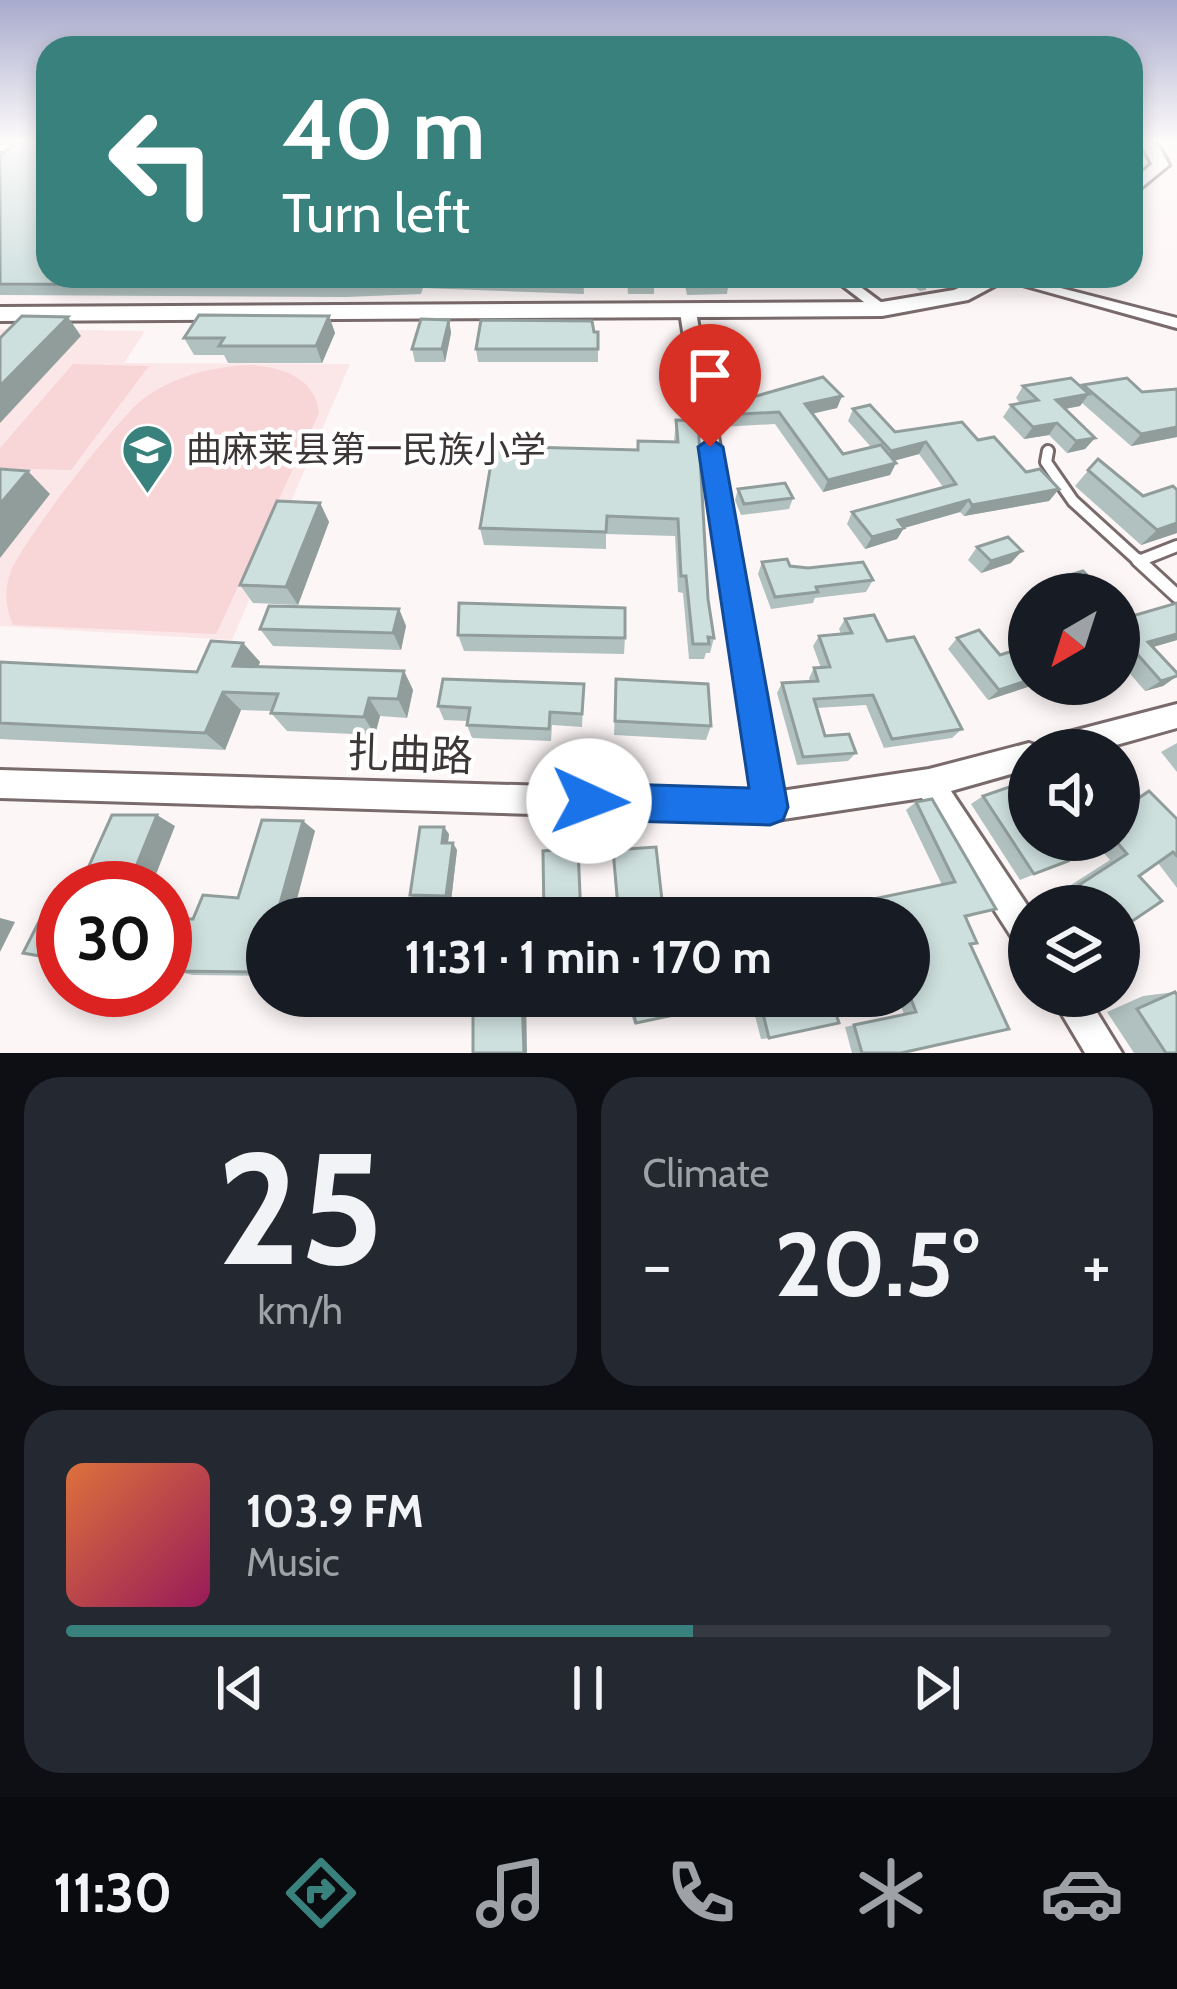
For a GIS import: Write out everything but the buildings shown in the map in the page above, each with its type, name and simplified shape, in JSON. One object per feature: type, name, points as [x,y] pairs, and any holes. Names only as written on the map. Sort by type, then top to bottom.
[{"type":"main road","points":[[0,314],[882,310],[976,288]]},
{"type":"street","points":[[853,288],[882,310]]},
{"type":"street","points":[[1044,288],[1177,323]]},
{"type":"street","points":[[688,312],[770,807]]},
{"type":"street","points":[[1128,729],[1177,716]]},
{"type":"street","name":"扎曲路","points":[[0,784],[770,807],[929,783],[1008,762]]},
{"type":"street","points":[[929,783],[1008,904]]},
{"type":"street","points":[[1082,1017],[1105,1053]]},
{"type":"lane","points":[[1048,451],[1046,462],[1073,501],[1177,596]]},
{"type":"lane","points":[[1139,561],[1177,545]]},
{"type":"shaded area","name":"曲麻莱县第一民族小学","points":[[0,329],[145,331],[124,363],[350,364],[232,640],[0,626]]},
{"type":"shaded area","points":[[73,364],[149,366],[71,470],[0,468],[0,448]]},
{"type":"shaded area","name":"曲麻莱县第一民族小学","points":[[252,365],[296,377],[311,391],[319,413],[216,634],[13,625],[6,598],[11,571],[52,507],[116,426],[147,396],[171,382]]},
{"type":"place","name":"曲麻莱县第一民族小学","points":[[147,495]]},
{"type":"route","points":[[589,801],[770,807],[710,447]]}]
